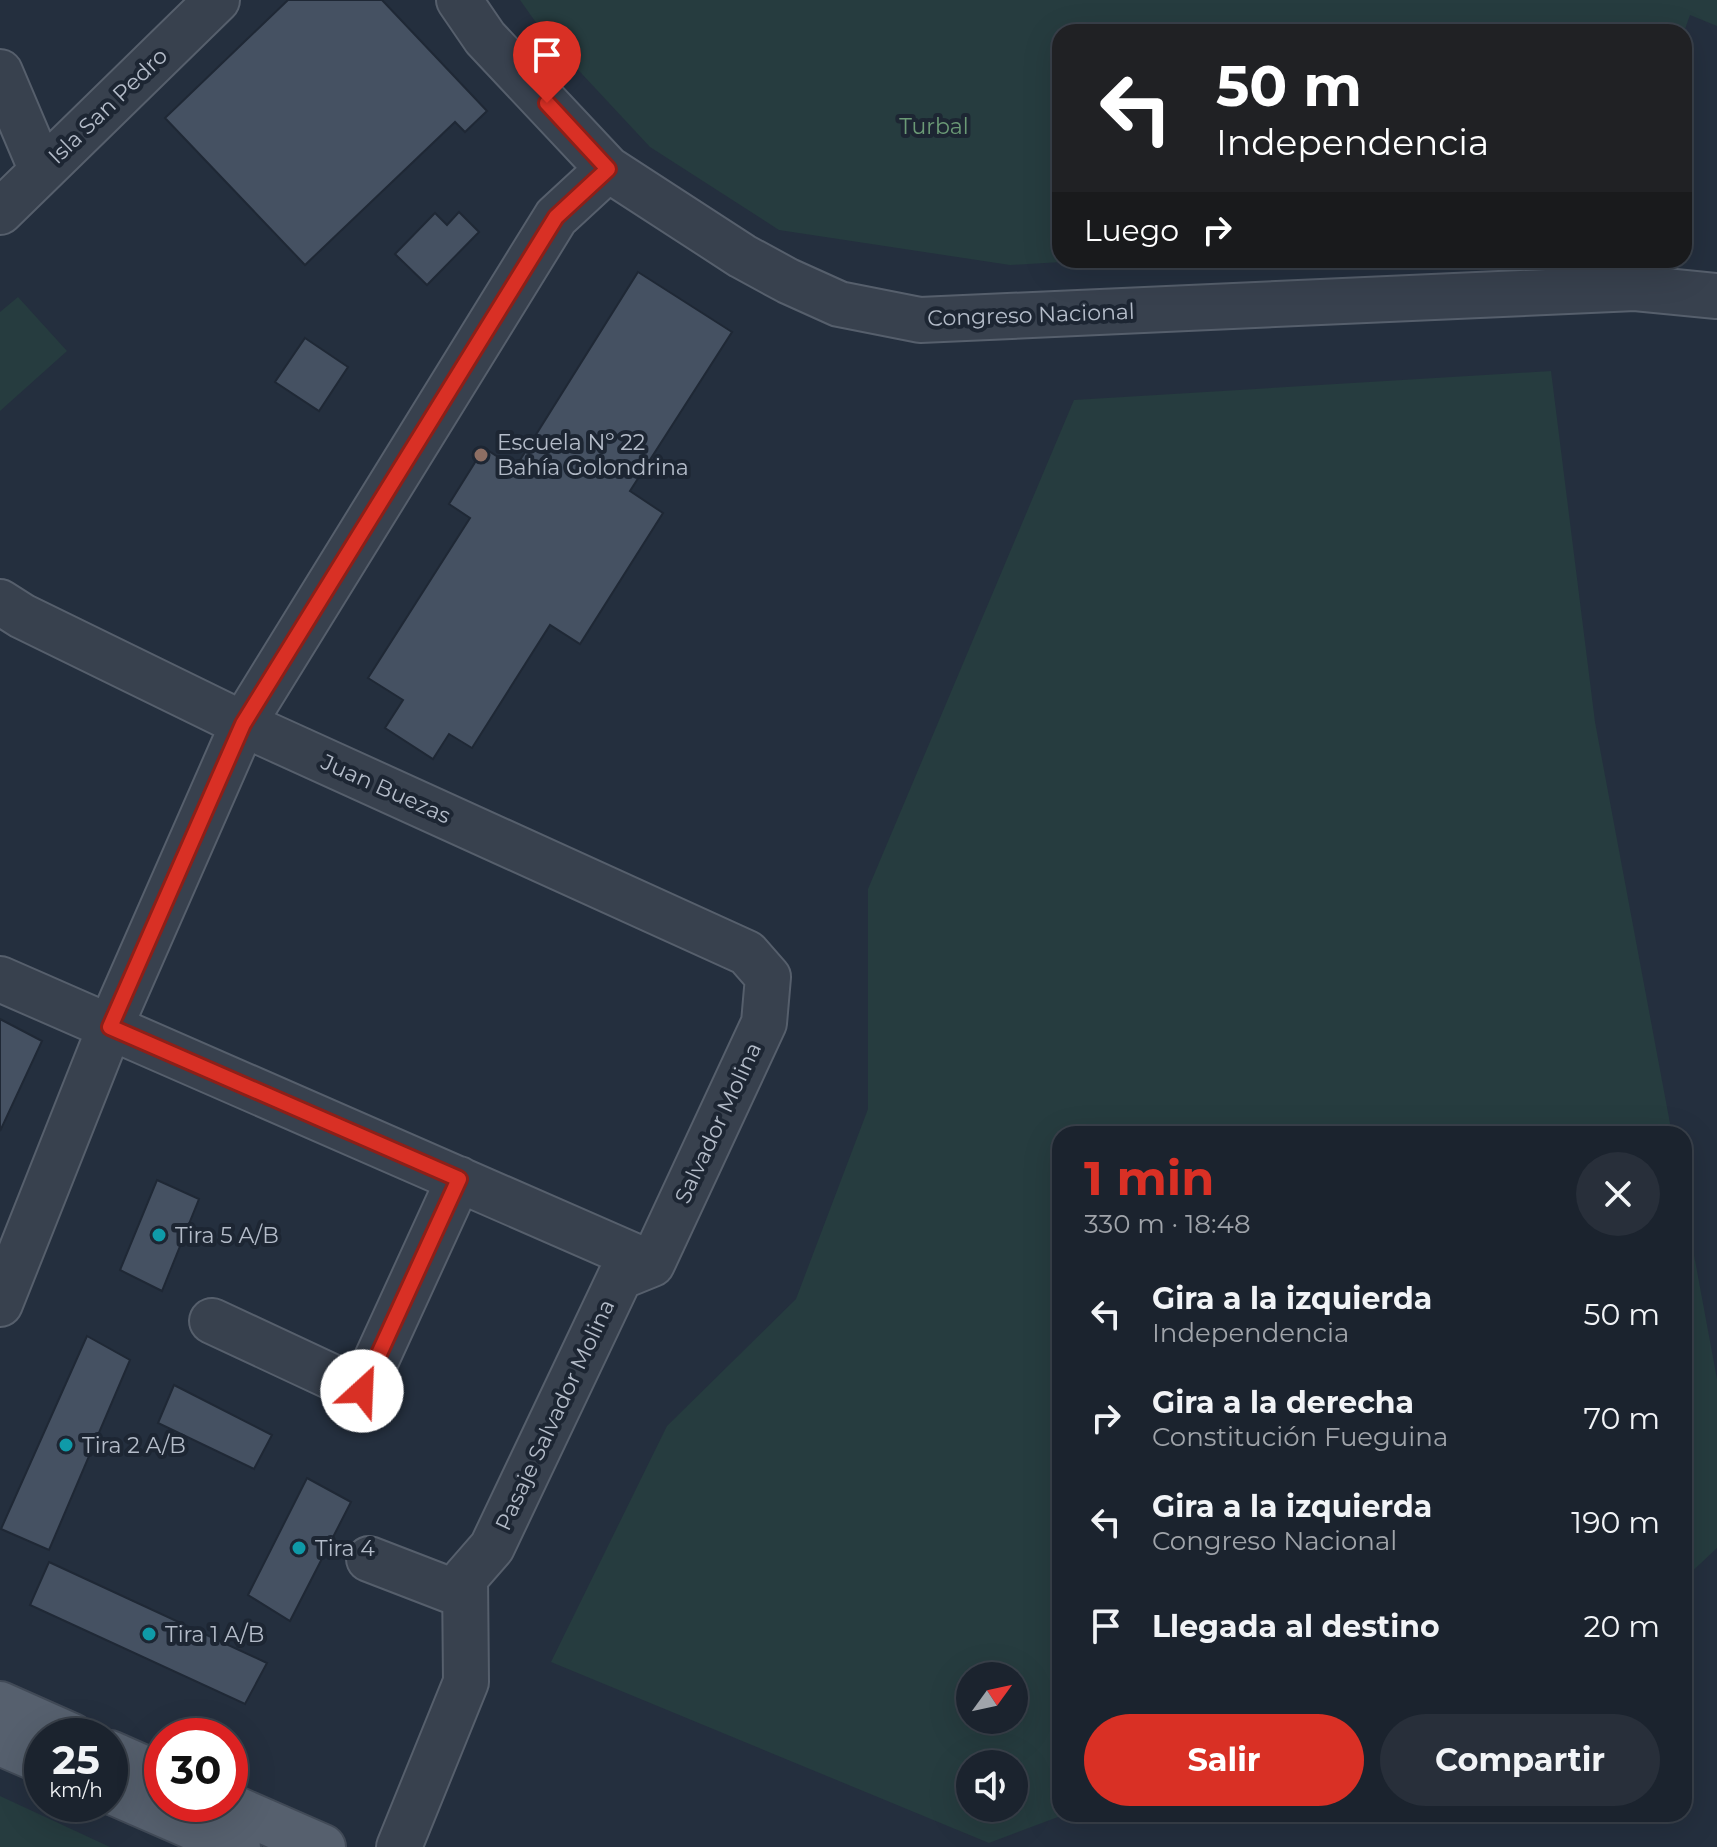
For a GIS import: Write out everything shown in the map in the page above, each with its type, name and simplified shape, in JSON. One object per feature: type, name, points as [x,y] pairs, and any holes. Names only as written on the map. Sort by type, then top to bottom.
[{"type":"main road","points":[[0,1704],[32,1718]]},
{"type":"main road","points":[[0,1743],[24,1753]]},
{"type":"main road","points":[[128,1799],[238,1847]]},
{"type":"main road","points":[[248,1814],[323,1847]]},
{"type":"street","name":"Isla San Pedro","points":[[0,212],[217,0]]},
{"type":"street","name":"Congreso Nacional","points":[[459,0],[485,38],[608,169],[742,256],[839,304],[920,320],[1635,288],[1717,296]]},
{"type":"street","points":[[0,72],[42,171]]},
{"type":"street","points":[[4,1285],[110,1027],[243,724],[556,217],[608,169]]},
{"type":"street","name":"Juan Buezas","points":[[0,602],[22,616],[243,724],[747,953],[768,977]]},
{"type":"street","name":"Salvador Molina","points":[[652,1264],[764,1023],[768,977]]},
{"type":"street","points":[[0,979],[652,1264]]},
{"type":"street","points":[[212,1321],[362,1391],[459,1179]]},
{"type":"street","name":"Pasaje Salvador Molina","points":[[465,1587],[492,1547],[620,1277],[652,1264]]},
{"type":"street","points":[[369,1559],[465,1587],[466,1682],[399,1847]]},
{"type":"green space","name":"Turbal","points":[[520,0],[1717,0],[1717,26],[1690,15],[1687,24],[1052,24],[1052,262],[1010,265],[779,230],[650,147],[542,31]]},
{"type":"green space","points":[[18,297],[67,351],[0,411],[0,312]]},
{"type":"green space","points":[[1551,371],[1595,722],[1671,1126],[1052,1126],[1052,1819],[989,1843],[551,1662],[667,1426],[796,1299],[868,1109],[868,889],[1074,400]]},
{"type":"green space","points":[[1692,1244],[1717,1379],[1717,1548],[1692,1571]]},
{"type":"green space","points":[[0,1796],[24,1807],[24,1822],[56,1822],[110,1847],[0,1847]]},
{"type":"building","points":[[288,0],[382,0],[487,111],[465,132],[455,122],[305,265],[165,118]]},
{"type":"building","points":[[459,212],[479,232],[427,285],[395,254],[435,213],[447,225]]},
{"type":"building","points":[[638,272],[732,332],[630,491],[663,513],[580,644],[550,625],[472,748],[449,734],[433,759],[385,728],[403,700],[368,678],[470,518],[449,504],[484,448],[515,468]]},
{"type":"building","points":[[305,338],[348,367],[319,411],[275,382]]},
{"type":"building","points":[[0,1019],[42,1041],[0,1131]]},
{"type":"building","name":"Tira 5 A/B","points":[[157,1180],[199,1199],[162,1291],[120,1270]]},
{"type":"building","name":"Tira 2 A/B","points":[[87,1336],[130,1360],[49,1550],[1,1529]]},
{"type":"building","points":[[174,1385],[272,1435],[254,1469],[158,1423]]},
{"type":"building","name":"Tira 4","points":[[307,1478],[351,1502],[290,1621],[248,1595]]},
{"type":"building","name":"Tira 1 A/B","points":[[49,1562],[267,1663],[245,1704],[30,1605]]},
{"type":"place","name":"Escuela Nº 22 Bahía Golondrina","points":[[481,455]]},
{"type":"place","name":"Tira 5 A/B","points":[[159,1235]]},
{"type":"place","name":"Tira 2 A/B","points":[[66,1445]]},
{"type":"place","name":"Tira 4","points":[[299,1548]]},
{"type":"place","name":"Tira 1 A/B","points":[[149,1634]]},
{"type":"route","points":[[362,1391],[459,1179],[110,1027],[243,724],[556,217],[608,169],[547,103]]}]
